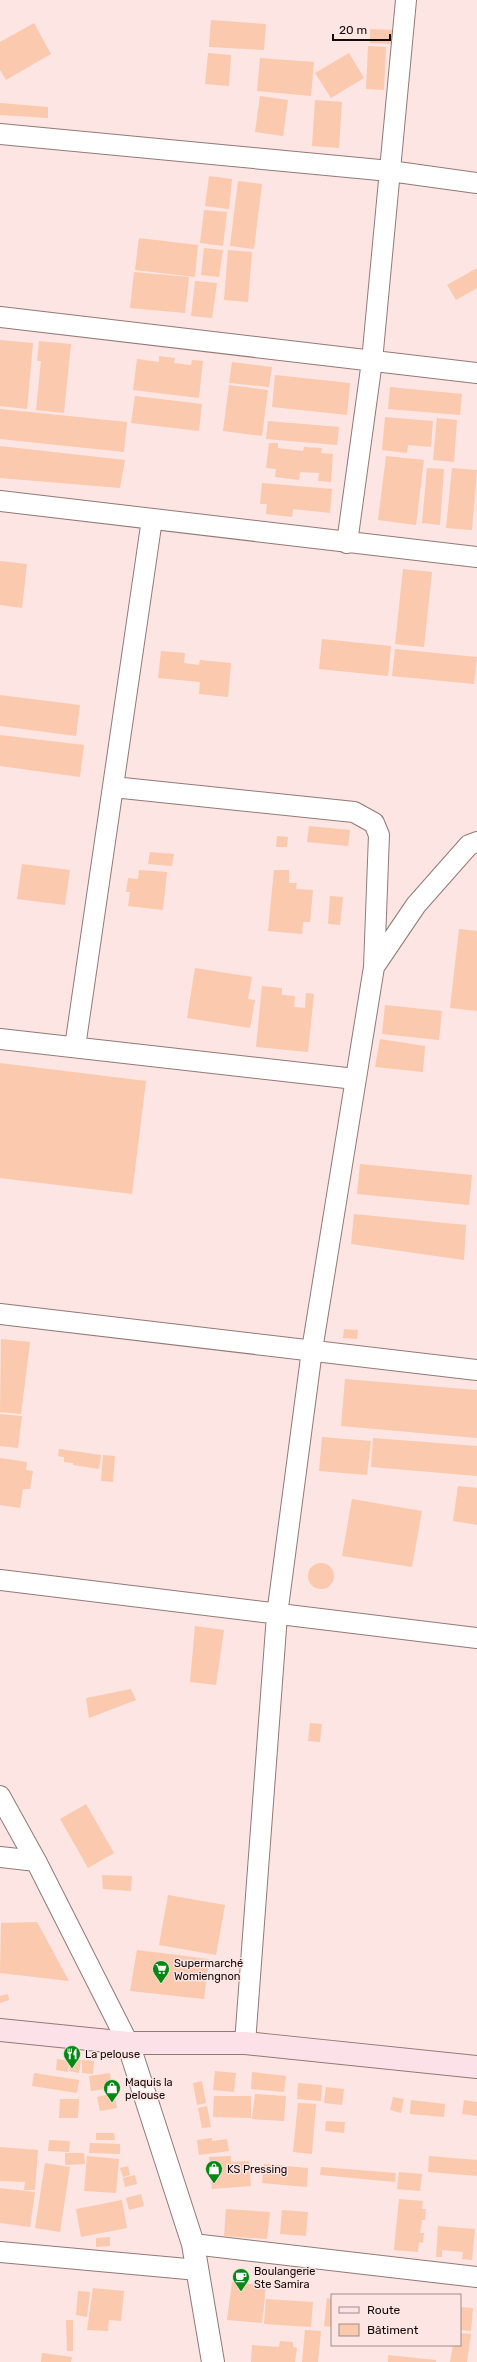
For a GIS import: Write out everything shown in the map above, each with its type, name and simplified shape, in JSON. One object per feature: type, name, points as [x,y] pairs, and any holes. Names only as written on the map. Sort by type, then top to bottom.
[{"type":"main road","points":[[0,2030],[128,2043],[245,2044],[477,2067]]},
{"type":"street","points":[[347,543],[372,361],[406,0]]},
{"type":"street","points":[[0,134],[390,171],[477,183]]},
{"type":"street","points":[[0,317],[477,373]]},
{"type":"street","points":[[0,501],[347,543],[477,557]]},
{"type":"street","points":[[75,1047],[152,520]]},
{"type":"street","points":[[113,787],[354,812],[374,823],[379,835],[374,967],[312,1350],[277,1615],[245,2044]]},
{"type":"street","points":[[374,967],[416,905],[469,846],[477,842]]},
{"type":"street","points":[[0,1038],[356,1079]]},
{"type":"street","points":[[0,1314],[477,1370]]},
{"type":"street","points":[[0,1580],[277,1615],[477,1638]]},
{"type":"street","points":[[0,1796],[36,1861],[128,2043],[193,2244],[212,2362]]},
{"type":"street","points":[[0,1857],[36,1861]]},
{"type":"street","points":[[193,2244],[477,2277]]},
{"type":"street","points":[[0,2252],[198,2270]]},
{"type":"building","points":[[211,20],[266,24],[264,50],[209,47]]},
{"type":"building","points":[[34,23],[51,54],[6,80],[0,70],[0,42]]},
{"type":"building","points":[[370,29],[397,30],[396,44],[370,43]]},
{"type":"building","points":[[368,46],[386,47],[384,90],[366,89]]},
{"type":"building","points":[[208,53],[231,55],[229,86],[205,84]]},
{"type":"building","points":[[349,53],[364,78],[331,98],[315,73]]},
{"type":"building","points":[[260,58],[314,62],[311,96],[257,91]]},
{"type":"building","points":[[260,96],[288,100],[283,136],[255,132]]},
{"type":"building","points":[[315,100],[342,102],[339,148],[312,146]]},
{"type":"building","points":[[0,103],[48,107],[48,118],[0,115]]},
{"type":"building","points":[[209,176],[232,179],[229,209],[205,206]]},
{"type":"building","points":[[238,181],[262,184],[254,249],[230,246]]},
{"type":"building","points":[[204,210],[227,212],[223,246],[200,243]]},
{"type":"building","points":[[139,238],[198,245],[195,277],[135,270]]},
{"type":"building","points":[[204,248],[223,250],[219,277],[201,275]]},
{"type":"building","points":[[228,250],[252,252],[248,302],[224,300]]},
{"type":"building","points":[[477,268],[477,288],[456,300],[447,285]]},
{"type":"building","points":[[134,272],[189,277],[185,313],[130,308]]},
{"type":"building","points":[[195,281],[217,283],[212,318],[191,316]]},
{"type":"building","points":[[0,340],[33,343],[27,409],[0,406]]},
{"type":"building","points":[[39,341],[71,344],[64,413],[36,410],[41,361],[37,361]]},
{"type":"building","points":[[159,356],[175,358],[174,363],[191,365],[192,360],[203,361],[199,398],[133,390],[137,359],[159,362]]},
{"type":"building","points":[[232,362],[272,367],[269,387],[229,383]]},
{"type":"building","points":[[275,375],[350,383],[347,415],[272,407]]},
{"type":"building","points":[[229,385],[268,390],[262,436],[223,431]]},
{"type":"building","points":[[390,387],[462,394],[460,415],[388,409]]},
{"type":"building","points":[[135,396],[202,404],[199,431],[131,423]]},
{"type":"building","points":[[0,409],[127,422],[124,452],[0,439]]},
{"type":"building","points":[[385,417],[433,421],[431,447],[408,445],[407,453],[382,450]]},
{"type":"building","points":[[437,418],[457,420],[454,462],[433,460]]},
{"type":"building","points":[[268,421],[339,427],[337,445],[266,439]]},
{"type":"building","points":[[269,443],[278,443],[278,448],[303,451],[304,447],[322,448],[321,453],[333,454],[331,482],[318,481],[319,473],[300,472],[299,480],[275,477],[276,469],[266,468]]},
{"type":"building","points":[[0,446],[125,460],[120,488],[0,478]]},
{"type":"building","points":[[386,456],[424,460],[416,525],[378,520]]},
{"type":"building","points":[[427,468],[444,469],[440,525],[422,523]]},
{"type":"building","points":[[452,468],[477,470],[472,530],[446,528]]},
{"type":"building","points":[[262,483],[332,489],[330,513],[293,509],[292,517],[266,514],[267,504],[260,504]]},
{"type":"building","points":[[0,561],[27,564],[22,608],[0,605]]},
{"type":"building","points":[[403,569],[432,572],[424,647],[395,644]]},
{"type":"building","points":[[322,639],[391,646],[388,676],[319,669]]},
{"type":"building","points":[[395,649],[477,657],[474,684],[392,676]]},
{"type":"building","points":[[161,651],[185,653],[184,663],[199,665],[200,660],[231,663],[228,697],[199,694],[200,682],[158,678]]},
{"type":"building","points":[[0,695],[80,705],[76,736],[0,726]]},
{"type":"building","points":[[0,735],[84,745],[80,777],[0,766]]},
{"type":"building","points":[[309,826],[350,830],[348,846],[307,842]]},
{"type":"building","points":[[277,836],[288,837],[287,847],[276,847]]},
{"type":"building","points":[[150,852],[174,854],[172,866],[148,864]]},
{"type":"building","points":[[22,864],[70,870],[65,905],[17,899]]},
{"type":"building","points":[[139,870],[167,872],[163,910],[128,906],[130,892],[126,892],[128,878],[138,879]]},
{"type":"building","points":[[274,870],[289,870],[289,883],[297,883],[296,889],[313,890],[310,922],[303,922],[302,934],[268,931]]},
{"type":"building","points":[[330,896],[343,897],[340,925],[328,924]]},
{"type":"building","points":[[459,929],[477,931],[477,1011],[450,1008]]},
{"type":"building","points":[[195,968],[252,977],[248,999],[255,1000],[250,1028],[187,1018]]},
{"type":"building","points":[[262,986],[282,988],[282,995],[295,996],[294,1007],[305,1008],[306,993],[314,994],[308,1052],[256,1047]]},
{"type":"building","points":[[385,1005],[442,1011],[439,1040],[382,1034]]},
{"type":"building","points":[[380,1039],[425,1046],[423,1072],[375,1067]]},
{"type":"building","points":[[0,1063],[146,1081],[132,1194],[0,1178]]},
{"type":"building","points":[[360,1164],[472,1175],[469,1205],[357,1194]]},
{"type":"building","points":[[354,1214],[466,1225],[464,1260],[351,1244]]},
{"type":"building","points":[[344,1329],[358,1330],[357,1339],[343,1338]]},
{"type":"building","points":[[1,1339],[30,1342],[21,1414],[0,1412]]},
{"type":"building","points":[[345,1379],[477,1390],[477,1438],[341,1426]]},
{"type":"building","points":[[0,1414],[22,1416],[18,1448],[0,1446]]},
{"type":"building","points":[[322,1437],[371,1441],[367,1475],[319,1471]]},
{"type":"building","points":[[373,1438],[477,1446],[477,1476],[371,1467]]},
{"type":"building","points":[[59,1449],[101,1455],[99,1469],[64,1462],[64,1457],[58,1456]]},
{"type":"building","points":[[103,1455],[115,1456],[113,1482],[101,1481]]},
{"type":"building","points":[[0,1458],[27,1462],[26,1470],[33,1471],[30,1489],[23,1489],[20,1508],[0,1505]]},
{"type":"building","points":[[458,1486],[477,1488],[477,1525],[453,1521]]},
{"type":"building","points":[[352,1499],[422,1511],[412,1567],[342,1556]]},
{"type":"building","points":[[321,1563],[330,1567],[334,1576],[330,1585],[321,1589],[312,1585],[308,1576],[312,1567]]},
{"type":"building","points":[[195,1626],[224,1630],[216,1685],[190,1682]]},
{"type":"building","points":[[131,1689],[136,1700],[89,1718],[86,1698]]},
{"type":"building","points":[[310,1723],[322,1724],[320,1742],[308,1741]]},
{"type":"building","points":[[86,1804],[114,1853],[88,1868],[60,1819]]},
{"type":"building","points":[[102,1875],[132,1876],[131,1891],[103,1889]]},
{"type":"building","points":[[168,1895],[225,1905],[216,1955],[159,1945]]},
{"type":"building","points":[[37,1922],[69,1981],[0,1973],[1,1923]]},
{"type":"building","points":[[137,1950],[209,1959],[204,1999],[130,1991]]},
{"type":"building","points":[[8,1994],[9,2000],[0,2003],[0,1996]]},
{"type":"building","points":[[71,2058],[81,2060],[79,2073],[69,2071]]},
{"type":"building","points":[[57,2059],[69,2061],[68,2072],[56,2070]]},
{"type":"building","points":[[82,2060],[94,2061],[93,2074],[82,2073]]},
{"type":"building","points":[[215,2071],[236,2073],[234,2092],[213,2090]]},
{"type":"building","points":[[252,2072],[286,2076],[284,2092],[251,2089]]},
{"type":"building","points":[[34,2073],[79,2080],[77,2093],[32,2086]]},
{"type":"building","points":[[110,2073],[112,2088],[91,2091],[89,2076]]},
{"type":"building","points":[[202,2081],[206,2103],[197,2105],[193,2083]]},
{"type":"building","points":[[298,2083],[322,2085],[321,2101],[297,2099]]},
{"type":"building","points":[[326,2087],[344,2089],[342,2105],[324,2103]]},
{"type":"building","points":[[114,2093],[117,2108],[100,2111],[97,2097]]},
{"type":"building","points":[[255,2094],[286,2096],[284,2121],[252,2119]]},
{"type":"building","points":[[214,2096],[251,2096],[251,2118],[213,2117]]},
{"type":"building","points":[[393,2097],[404,2099],[401,2113],[390,2110]]},
{"type":"building","points":[[60,2099],[79,2099],[78,2118],[59,2118]]},
{"type":"building","points":[[411,2100],[445,2104],[444,2117],[410,2114]]},
{"type":"building","points":[[464,2100],[477,2102],[477,2116],[462,2114]]},
{"type":"building","points":[[298,2103],[316,2104],[312,2154],[293,2152]]},
{"type":"building","points":[[207,2106],[211,2127],[202,2128],[198,2108]]},
{"type":"building","points":[[326,2121],[345,2122],[344,2133],[325,2131]]},
{"type":"building","points":[[96,2133],[114,2133],[115,2140],[96,2140]]},
{"type":"building","points":[[212,2138],[212,2141],[227,2139],[229,2151],[199,2155],[197,2140]]},
{"type":"building","points":[[49,2140],[70,2141],[69,2152],[48,2151]]},
{"type":"building","points":[[90,2143],[120,2144],[120,2154],[89,2153]]},
{"type":"building","points":[[0,2147],[38,2150],[35,2190],[24,2190],[25,2182],[0,2181]]},
{"type":"building","points":[[65,2153],[84,2153],[85,2164],[65,2165]]},
{"type":"building","points":[[87,2156],[119,2159],[116,2193],[84,2191]]},
{"type":"building","points":[[231,2156],[231,2162],[249,2161],[251,2186],[212,2189],[209,2157]]},
{"type":"building","points":[[429,2156],[477,2160],[477,2176],[428,2172]]},
{"type":"building","points":[[45,2163],[70,2167],[60,2232],[35,2228]]},
{"type":"building","points":[[264,2164],[308,2168],[307,2187],[262,2183]]},
{"type":"building","points":[[128,2166],[130,2175],[123,2177],[120,2168]]},
{"type":"building","points":[[321,2167],[396,2173],[395,2182],[320,2175]]},
{"type":"building","points":[[399,2172],[422,2174],[420,2191],[397,2189]]},
{"type":"building","points":[[135,2175],[137,2184],[125,2187],[123,2178]]},
{"type":"building","points":[[0,2188],[35,2192],[30,2227],[0,2223]]},
{"type":"building","points":[[141,2194],[144,2206],[129,2210],[126,2198]]},
{"type":"building","points":[[399,2199],[423,2201],[422,2209],[426,2209],[425,2220],[422,2220],[420,2233],[424,2233],[423,2243],[419,2242],[418,2252],[394,2250]]},
{"type":"building","points":[[122,2200],[127,2228],[81,2237],[76,2209]]},
{"type":"building","points":[[226,2209],[270,2212],[267,2239],[224,2236]]},
{"type":"building","points":[[282,2210],[308,2212],[306,2236],[280,2234]]},
{"type":"building","points":[[438,2226],[475,2229],[472,2260],[462,2259],[463,2252],[442,2250],[442,2257],[436,2257]]},
{"type":"building","points":[[110,2237],[110,2246],[96,2247],[96,2238]]},
{"type":"building","points":[[232,2282],[266,2286],[262,2323],[227,2320]]},
{"type":"building","points":[[93,2288],[124,2291],[121,2321],[109,2320],[108,2331],[87,2330]]},
{"type":"building","points":[[78,2291],[90,2292],[87,2317],[76,2315]]},
{"type":"building","points":[[327,2298],[331,2299],[331,2327],[324,2326]]},
{"type":"building","points":[[266,2299],[313,2302],[311,2327],[264,2324]]},
{"type":"building","points":[[461,2307],[473,2308],[471,2331],[461,2330]]},
{"type":"building","points":[[66,2320],[73,2320],[73,2351],[67,2351]]},
{"type":"building","points":[[305,2330],[321,2331],[318,2362],[302,2362]]},
{"type":"building","points":[[461,2333],[471,2334],[467,2362],[450,2362],[453,2346],[461,2346]]},
{"type":"building","points":[[280,2341],[293,2342],[293,2347],[297,2348],[295,2362],[251,2362],[252,2345],[279,2347]]},
{"type":"building","points":[[42,2353],[72,2357],[71,2362],[41,2362]]},
{"type":"building","points":[[388,2355],[436,2360],[436,2362],[388,2362]]},
{"type":"place","name":"Supermarché Womiengnon","points":[[161,1984]]},
{"type":"place","name":"La pelouse","points":[[72,2069]]},
{"type":"place","name":"Maquis la pelouse","points":[[112,2103]]},
{"type":"place","name":"KS Pressing","points":[[214,2184]]},
{"type":"place","name":"Boulangerie Ste Samira","points":[[241,2292]]}]
